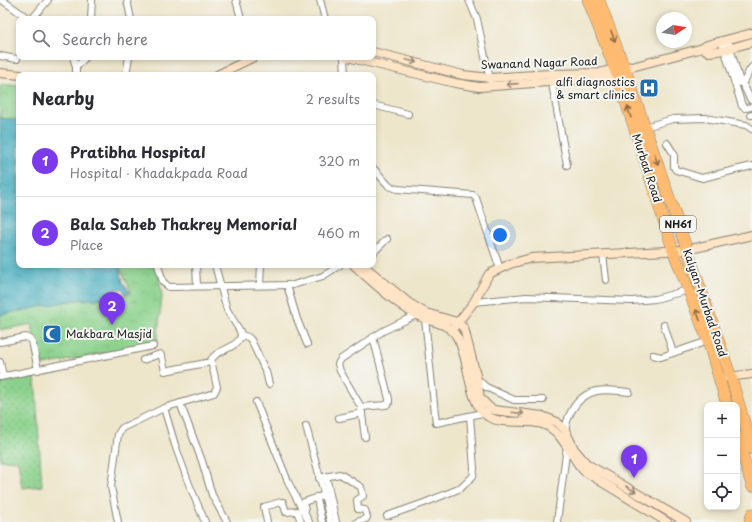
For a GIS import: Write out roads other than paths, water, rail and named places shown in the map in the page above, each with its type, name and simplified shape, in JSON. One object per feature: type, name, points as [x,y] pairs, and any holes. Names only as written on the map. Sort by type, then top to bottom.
[{"type":"highway","name":"Murbad Road","points":[[588,0],[623,71],[673,250],[708,341],[726,402]]},
{"type":"highway","name":"Kalyan-Murbad Road","points":[[599,0],[731,376],[752,449]]},
{"type":"highway","points":[[738,438],[752,486]]},
{"type":"highway","points":[[750,522],[752,514]]},
{"type":"street","points":[[2,0],[26,16]]},
{"type":"street","points":[[34,16],[48,0]]},
{"type":"street","points":[[90,16],[92,0]]},
{"type":"street","points":[[127,0],[130,16]]},
{"type":"street","points":[[236,0],[241,16]]},
{"type":"street","points":[[321,0],[324,16]]},
{"type":"street","points":[[468,0],[477,19],[490,82]]},
{"type":"street","points":[[726,45],[752,33]]},
{"type":"street","points":[[726,45],[752,42]]},
{"type":"street","points":[[726,45],[740,82],[744,85],[749,97],[752,100]]},
{"type":"street","points":[[726,45],[742,106],[745,108],[752,107]]},
{"type":"street","name":"Swanand Nagar Road","points":[[376,53],[490,82],[623,71],[703,48],[709,52],[726,45]]},
{"type":"street","points":[[0,56],[16,59]]},
{"type":"street","points":[[73,60],[76,72]]},
{"type":"street","points":[[76,67],[83,60]]},
{"type":"street","points":[[126,72],[128,60]]},
{"type":"street","points":[[230,72],[240,60]]},
{"type":"street","points":[[345,60],[345,72]]},
{"type":"street","name":"Swanand Nagar Road","points":[[358,60],[479,87],[490,82]]},
{"type":"street","points":[[740,82],[745,80],[752,67]]},
{"type":"street","points":[[0,73],[16,75]]},
{"type":"street","points":[[461,84],[463,75]]},
{"type":"street","points":[[551,78],[567,165]]},
{"type":"street","points":[[376,106],[408,114]]},
{"type":"street","points":[[644,127],[673,119],[705,118],[746,126],[752,129]]},
{"type":"street","points":[[738,120],[752,125]]},
{"type":"street","points":[[667,143],[674,154],[674,167],[676,170],[702,178],[752,166]]},
{"type":"street","points":[[376,171],[389,186],[397,189],[473,195],[476,198],[500,269]]},
{"type":"street","points":[[452,330],[474,302],[489,274],[510,264],[531,258],[686,250],[752,234]]},
{"type":"street","points":[[376,250],[387,240]]},
{"type":"street","points":[[603,254],[606,280]]},
{"type":"street","points":[[159,268],[162,282],[166,286],[293,285],[323,276],[335,268]]},
{"type":"street","points":[[196,268],[197,286]]},
{"type":"street","points":[[216,268],[227,310],[241,335],[248,337],[251,340],[266,372],[269,384]]},
{"type":"street","points":[[260,285],[261,268]]},
{"type":"street","points":[[358,268],[426,319],[452,330],[462,339],[477,379],[480,398],[494,410]]},
{"type":"street","points":[[366,268],[380,283]]},
{"type":"street","points":[[287,285],[297,319],[307,344]]},
{"type":"street","points":[[474,302],[526,297],[632,301],[655,299],[688,290]]},
{"type":"street","points":[[365,437],[362,410],[340,371],[338,364],[341,359],[417,312],[426,313],[457,322],[464,328],[462,339],[469,376],[475,400],[486,416],[497,420],[542,424],[558,436],[577,464],[584,471],[611,483],[685,522]]},
{"type":"street","points":[[426,319],[436,423],[494,410],[542,416],[557,422],[565,430],[579,456],[586,464],[664,520]]},
{"type":"street","points":[[664,325],[673,353]]},
{"type":"street","points":[[118,522],[111,487],[118,434],[127,424],[149,416],[164,408],[214,393],[217,387],[211,362],[213,357],[216,354],[232,348],[240,340],[241,335]]},
{"type":"street","points":[[0,342],[28,337],[32,341],[38,370]]},
{"type":"street","points":[[339,418],[389,403],[373,338]]},
{"type":"street","points":[[653,355],[661,357],[708,341]]},
{"type":"street","points":[[0,362],[2,377],[153,346]]},
{"type":"street","points":[[143,360],[160,354],[165,371],[211,362]]},
{"type":"street","points":[[719,378],[752,374]]},
{"type":"street","points":[[469,376],[477,379],[486,388],[514,400],[543,400]]},
{"type":"street","points":[[557,522],[567,448],[565,430],[569,416],[578,400],[592,391],[609,389],[629,392]]},
{"type":"street","points":[[256,402],[289,484],[309,522]]},
{"type":"street","points":[[180,403],[202,461],[212,495],[227,522]]},
{"type":"street","points":[[164,408],[187,478],[205,522]]},
{"type":"street","points":[[387,516],[461,488],[473,476],[474,468],[470,416]]},
{"type":"street","points":[[306,426],[328,490],[336,522]]},
{"type":"street","points":[[323,477],[340,474],[360,487],[363,496],[357,500],[358,509],[365,510],[367,517],[366,519],[357,522]]},
{"type":"street","points":[[312,522],[303,503],[328,490]]},
{"type":"street","points":[[328,490],[330,522]]},
{"type":"street","points":[[316,497],[322,522]]},
{"type":"street","points":[[267,522],[264,506],[281,502],[283,502],[286,512],[288,513],[296,510],[301,522]]},
{"type":"water","points":[[0,118],[16,120],[16,268],[120,268],[123,282],[130,292],[125,294],[123,289],[117,289],[113,292],[112,297],[74,300],[0,315]]},
{"type":"place","name":"alfi diagnostics & smart clinics","points":[[649,88]]},
{"type":"place","name":"Bala Saheb Thakrey Memorial","points":[[112,325]]},
{"type":"place","name":"Makbara Masjid","points":[[52,334]]},
{"type":"place","name":"Pratibha Hospital","points":[[634,478]]}]
